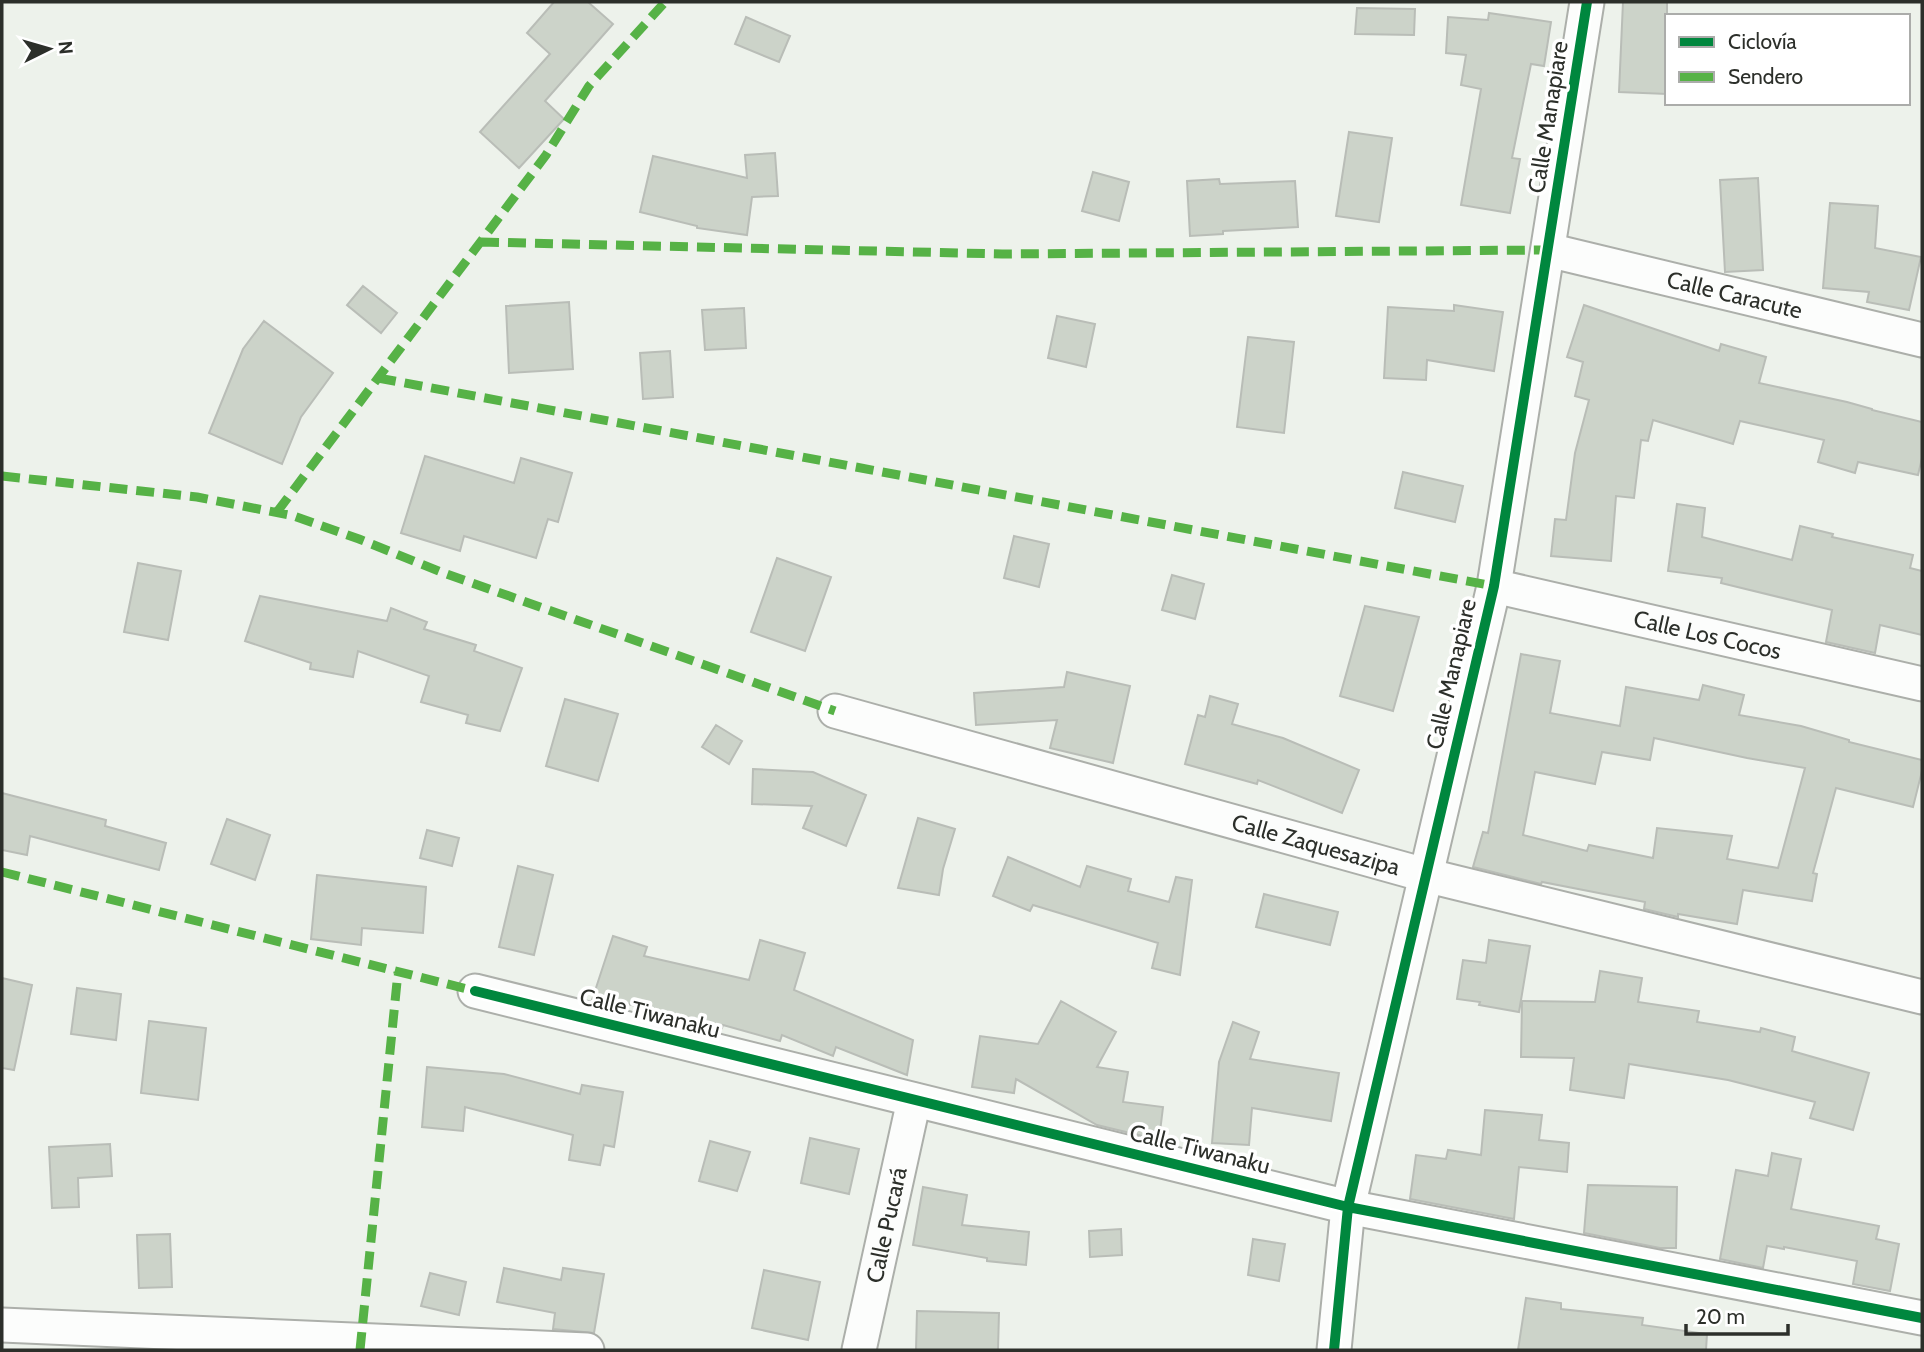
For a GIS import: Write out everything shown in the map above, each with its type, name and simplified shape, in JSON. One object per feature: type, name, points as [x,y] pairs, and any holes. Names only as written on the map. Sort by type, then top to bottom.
[{"type":"street","name":"Calle Manapiare","points":[[1335,1350],[1348,1207],[1494,586],[1587,2]]},
{"type":"street","name":"Calle Caracute","points":[[1548,250],[1922,340]]},
{"type":"street","name":"Calle Los Cocos","points":[[1494,586],[1922,684]]},
{"type":"street","name":"Calle Zaquesazipa","points":[[835,711],[1425,875],[1922,997]]},
{"type":"street","name":"Calle Tiwanaku","points":[[475,991],[1348,1207],[1922,1318]]},
{"type":"street","name":"Calle Pucará","points":[[859,1350],[915,1100]]},
{"type":"street","points":[[2,1325],[587,1350]]},
{"type":"building","points":[[554,2],[588,2],[613,24],[545,101],[564,119],[519,168],[480,132],[550,54],[527,33]]},
{"type":"building","points":[[1623,2],[1667,2],[1665,94],[1619,92]]},
{"type":"building","points":[[1357,8],[1415,9],[1414,35],[1355,34]]},
{"type":"building","points":[[1489,13],[1551,22],[1544,66],[1531,64],[1512,158],[1520,159],[1510,213],[1461,205],[1481,89],[1461,85],[1466,55],[1446,53],[1448,17],[1488,20]]},
{"type":"building","points":[[746,17],[790,36],[779,62],[735,44]]},
{"type":"building","points":[[1349,132],[1392,138],[1379,222],[1336,216]]},
{"type":"building","points":[[775,153],[778,196],[752,197],[747,235],[697,228],[640,212],[653,156],[747,178],[745,155]]},
{"type":"building","points":[[1093,172],[1129,182],[1119,221],[1082,211]]},
{"type":"building","points":[[1758,178],[1763,270],[1725,272],[1720,180]]},
{"type":"building","points":[[1219,179],[1220,184],[1295,181],[1298,227],[1223,231],[1223,234],[1190,236],[1187,181]]},
{"type":"building","points":[[1830,203],[1878,206],[1875,248],[1921,257],[1909,310],[1867,302],[1869,292],[1823,288]]},
{"type":"building","points":[[363,286],[397,313],[381,333],[347,305]]},
{"type":"building","points":[[569,302],[573,369],[509,373],[506,306]]},
{"type":"building","points":[[1454,305],[1503,312],[1494,371],[1427,360],[1426,380],[1384,378],[1388,307],[1454,311]]},
{"type":"building","points":[[1584,305],[1719,351],[1721,344],[1766,357],[1759,383],[1922,422],[1922,458],[1918,475],[1858,462],[1855,473],[1818,462],[1824,440],[1740,421],[1733,444],[1653,420],[1648,441],[1641,440],[1634,498],[1616,496],[1611,561],[1551,556],[1555,519],[1566,520],[1575,453],[1589,400],[1575,396],[1583,362],[1567,357]]},
{"type":"building","points":[[744,308],[746,348],[705,350],[702,310]]},
{"type":"building","points":[[1057,316],[1095,324],[1086,367],[1048,358]]},
{"type":"building","points":[[264,321],[333,373],[301,417],[282,464],[209,433],[243,349]]},
{"type":"building","points":[[1248,337],[1294,342],[1284,433],[1237,427]]},
{"type":"building","points":[[670,351],[673,397],[643,399],[640,353]]},
{"type":"building","points":[[425,456],[514,483],[521,458],[572,473],[558,522],[548,519],[536,558],[464,536],[460,551],[401,533]]},
{"type":"building","points":[[1403,472],[1463,486],[1455,522],[1395,508]]},
{"type":"building","points":[[1677,504],[1705,508],[1702,537],[1792,560],[1800,526],[1833,534],[1832,537],[1913,555],[1910,568],[1922,571],[1922,635],[1880,625],[1875,653],[1826,642],[1832,610],[1721,583],[1722,578],[1668,571]]},
{"type":"building","points":[[1014,536],[1049,544],[1039,587],[1004,578]]},
{"type":"building","points":[[777,558],[831,577],[805,651],[751,632]]},
{"type":"building","points":[[138,563],[181,571],[168,640],[124,632]]},
{"type":"building","points":[[1172,575],[1204,584],[1195,619],[1162,610]]},
{"type":"building","points":[[260,596],[387,621],[391,608],[427,622],[424,629],[476,645],[474,651],[522,668],[500,731],[466,723],[468,715],[421,702],[429,676],[358,651],[353,677],[310,669],[311,663],[245,641]]},
{"type":"building","points":[[1365,606],[1419,617],[1393,711],[1340,696]]},
{"type":"building","points":[[1521,654],[1560,661],[1550,713],[1620,726],[1626,687],[1699,700],[1703,685],[1744,695],[1739,715],[1801,726],[1849,742],[1922,760],[1913,807],[1836,788],[1813,873],[1817,874],[1812,901],[1743,890],[1737,924],[1678,914],[1678,917],[1644,909],[1645,902],[1542,882],[1541,884],[1473,867],[1483,832],[1488,833]],"holes":[[[1654,738],[1805,768],[1778,868],[1727,859],[1732,836],[1657,828],[1653,858],[1589,845],[1587,851],[1523,835],[1535,772],[1595,784],[1602,752],[1650,760]]]},
{"type":"building","points":[[1067,672],[1130,686],[1113,763],[1050,748],[1057,720],[976,725],[974,693],[1064,687]]},
{"type":"building","points":[[1210,696],[1238,704],[1232,724],[1283,738],[1359,770],[1342,813],[1258,780],[1257,784],[1185,764],[1198,715],[1205,717]]},
{"type":"building","points":[[565,699],[618,714],[598,781],[546,766]]},
{"type":"building","points":[[716,725],[742,741],[729,764],[702,747]]},
{"type":"building","points":[[753,769],[813,772],[866,795],[846,846],[803,828],[812,806],[752,804]]},
{"type":"building","points":[[2,793],[106,820],[105,826],[166,843],[159,870],[30,836],[27,855],[2,850]]},
{"type":"building","points":[[918,818],[955,829],[943,869],[939,895],[898,888]]},
{"type":"building","points":[[227,819],[270,835],[255,880],[211,864]]},
{"type":"building","points":[[427,830],[459,838],[452,866],[420,858]]},
{"type":"building","points":[[1008,857],[1080,887],[1087,866],[1131,879],[1128,891],[1169,902],[1176,877],[1192,880],[1180,975],[1152,968],[1158,943],[1033,905],[1030,911],[993,896]]},
{"type":"building","points":[[518,866],[553,875],[534,955],[499,947]]},
{"type":"building","points":[[317,875],[426,887],[423,933],[362,928],[361,945],[311,939]]},
{"type":"building","points":[[1264,894],[1338,912],[1330,945],[1256,927]]},
{"type":"building","points":[[613,936],[647,947],[644,956],[749,980],[760,940],[805,953],[794,990],[913,1040],[907,1075],[836,1047],[833,1056],[782,1035],[780,1041],[628,1004],[626,1009],[592,1000]]},
{"type":"building","points":[[1489,940],[1530,946],[1519,1012],[1457,999],[1463,960],[1486,963]]},
{"type":"building","points":[[1600,971],[1642,978],[1638,1002],[1699,1011],[1697,1022],[1760,1032],[1761,1028],[1795,1037],[1792,1051],[1869,1073],[1853,1130],[1810,1118],[1815,1102],[1728,1080],[1629,1064],[1624,1098],[1570,1090],[1574,1058],[1521,1057],[1522,1001],[1595,1002]]},
{"type":"building","points":[[2,978],[32,985],[14,1070],[2,1068]]},
{"type":"building","points":[[77,988],[121,994],[116,1040],[71,1034]]},
{"type":"building","points":[[1061,1001],[1116,1032],[1097,1067],[1128,1072],[1123,1102],[1163,1107],[1159,1140],[1097,1125],[1016,1079],[1014,1093],[972,1087],[980,1036],[1038,1044]]},
{"type":"building","points":[[149,1021],[206,1028],[198,1100],[141,1093]]},
{"type":"building","points":[[1233,1022],[1259,1032],[1250,1059],[1339,1073],[1331,1121],[1252,1108],[1249,1145],[1212,1143],[1219,1062]]},
{"type":"building","points":[[427,1067],[504,1074],[580,1094],[582,1085],[623,1092],[614,1147],[604,1145],[600,1165],[569,1160],[573,1135],[465,1107],[463,1131],[422,1127]]},
{"type":"building","points":[[1485,1110],[1542,1115],[1539,1140],[1569,1143],[1567,1172],[1519,1167],[1514,1219],[1410,1199],[1416,1155],[1446,1159],[1448,1150],[1481,1155]]},
{"type":"building","points":[[810,1138],[859,1149],[849,1194],[801,1183]]},
{"type":"building","points":[[710,1141],[750,1152],[737,1191],[699,1181]]},
{"type":"building","points":[[110,1144],[112,1176],[78,1178],[79,1207],[52,1208],[49,1147]]},
{"type":"building","points":[[1772,1153],[1801,1159],[1791,1209],[1879,1226],[1876,1239],[1899,1244],[1890,1291],[1853,1284],[1857,1261],[1784,1247],[1767,1246],[1763,1268],[1720,1259],[1736,1170],[1768,1176]]},
{"type":"building","points":[[1588,1185],[1677,1187],[1676,1248],[1660,1248],[1584,1233]]},
{"type":"building","points":[[923,1187],[967,1195],[962,1225],[1029,1232],[1026,1265],[987,1261],[987,1258],[913,1245]]},
{"type":"building","points":[[1121,1229],[1122,1255],[1090,1257],[1089,1231]]},
{"type":"building","points":[[170,1234],[172,1287],[139,1288],[137,1235]]},
{"type":"building","points":[[1253,1239],[1285,1244],[1279,1281],[1248,1275]]},
{"type":"building","points":[[504,1268],[561,1280],[563,1268],[604,1274],[594,1333],[553,1329],[555,1313],[497,1302]]},
{"type":"building","points":[[764,1270],[820,1282],[808,1340],[752,1328]]},
{"type":"building","points":[[430,1273],[466,1282],[459,1315],[421,1306]]},
{"type":"building","points":[[1526,1298],[1561,1303],[1561,1309],[1643,1318],[1642,1325],[1707,1334],[1706,1350],[1518,1350]]},
{"type":"building","points":[[917,1311],[999,1313],[998,1350],[916,1350]]},
{"type":"marked path","points":[[277,512],[546,155],[589,86],[665,2]]},
{"type":"marked path","points":[[481,242],[1002,254],[1548,250]]},
{"type":"marked path","points":[[378,378],[1494,586]]},
{"type":"marked path","points":[[2,476],[197,497],[294,516],[441,572],[835,711]]},
{"type":"marked path","points":[[2,872],[475,991]]},
{"type":"marked path","points":[[360,1350],[398,972]]},
{"type":"cycle path","points":[[1334,1350],[1348,1207],[1494,586],[1587,2]]},
{"type":"cycle path","points":[[475,991],[1348,1207],[1922,1318]]}]
